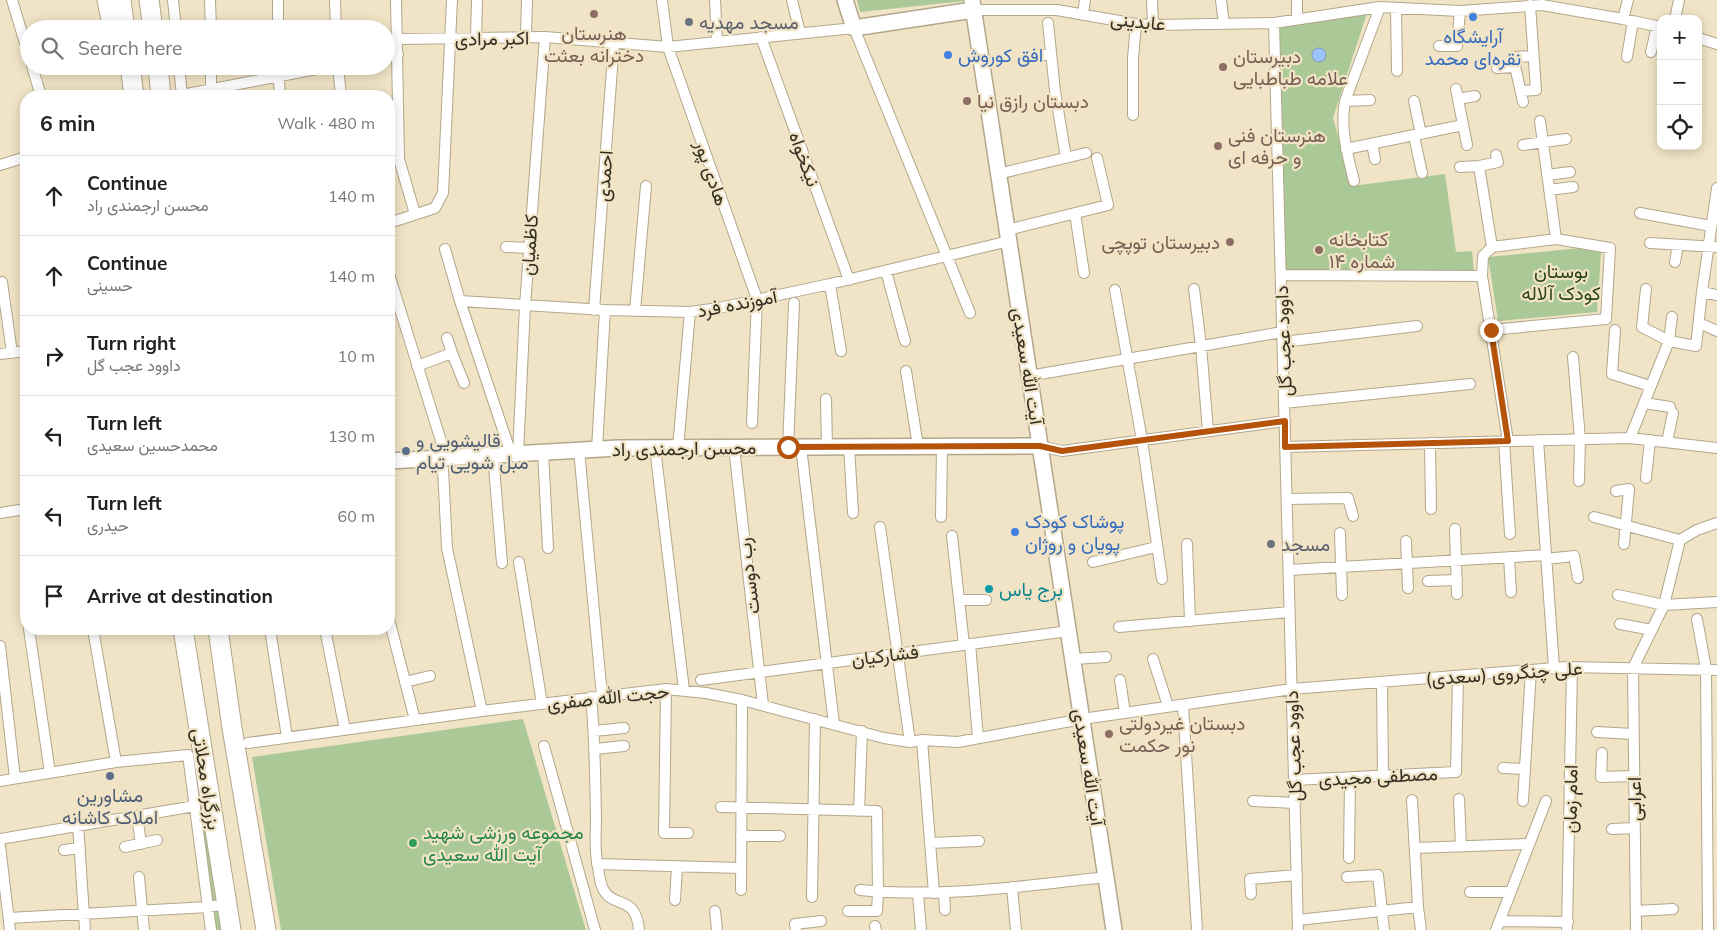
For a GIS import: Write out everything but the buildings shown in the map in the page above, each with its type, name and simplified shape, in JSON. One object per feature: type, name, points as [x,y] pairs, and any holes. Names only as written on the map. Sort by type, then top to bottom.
[{"type":"highway","points":[[107,0],[112,20]]},
{"type":"highway","points":[[121,0],[124,20]]},
{"type":"highway","points":[[149,0],[152,20]]},
{"type":"highway","points":[[159,20],[161,0]]},
{"type":"highway","points":[[129,75],[133,90]]},
{"type":"highway","points":[[131,75],[134,90]]},
{"type":"highway","points":[[159,75],[160,90]]},
{"type":"highway","name":"بزرگراه محلاتی","points":[[184,635],[211,802],[217,905],[231,930]]},
{"type":"highway","name":"بزرگراه محلاتی","points":[[219,635],[232,728],[266,930]]},
{"type":"main road","points":[[845,0],[854,28],[972,5]]},
{"type":"main road","name":"آیت الله سعیدی","points":[[972,5],[1114,930]]},
{"type":"main road","name":"محسن ارجمندی راد","points":[[395,459],[445,463],[493,455],[596,449],[1040,446]]},
{"type":"street","points":[[12,0],[20,26]]},
{"type":"street","points":[[173,0],[175,20]]},
{"type":"street","points":[[210,0],[210,20]]},
{"type":"street","points":[[278,0],[278,20]]},
{"type":"street","points":[[335,0],[336,20]]},
{"type":"street","points":[[396,0],[399,158],[415,214]]},
{"type":"street","points":[[395,221],[435,208],[443,194],[452,0]]},
{"type":"street","points":[[476,38],[477,0]]},
{"type":"street","points":[[526,37],[527,0]]},
{"type":"street","name":"هادی پور","points":[[662,0],[668,47],[757,299]]},
{"type":"street","points":[[715,0],[717,42]]},
{"type":"street","points":[[792,0],[800,34]]},
{"type":"street","points":[[1083,14],[1085,0]]},
{"type":"street","points":[[1152,0],[1153,25]]},
{"type":"street","points":[[1221,0],[1224,24]]},
{"type":"street","points":[[1297,0],[1297,19]]},
{"type":"street","points":[[1627,57],[1628,0]]},
{"type":"street","points":[[1676,15],[1679,0]]},
{"type":"street","name":"عابدینی","points":[[972,5],[1056,5],[1083,14],[1136,24],[1153,25],[1274,23],[1356,5],[1396,8],[1530,5],[1542,2],[1657,27]]},
{"type":"street","points":[[1520,91],[1536,90],[1530,5]]},
{"type":"street","points":[[1439,46],[1457,46],[1455,7]]},
{"type":"street","points":[[1354,180],[1346,149],[1342,117],[1344,101],[1380,8]]},
{"type":"street","points":[[1396,8],[1397,71]]},
{"type":"street","points":[[1048,23],[1055,91],[1066,158]]},
{"type":"street","name":"داوود عجب گل","points":[[1274,23],[1298,925]]},
{"type":"street","points":[[1133,115],[1133,58],[1136,24]]},
{"type":"street","points":[[854,28],[970,313]]},
{"type":"street","name":"اکبر مرادی","points":[[398,39],[544,36],[668,47],[854,28]]},
{"type":"street","points":[[1651,52],[1657,33]]},
{"type":"street","name":"کاظمیان","points":[[514,454],[544,36]]},
{"type":"street","name":"نیکخواه","points":[[761,38],[849,280]]},
{"type":"street","points":[[1702,39],[1717,44]]},
{"type":"street","name":"احمدی","points":[[594,310],[614,42]]},
{"type":"street","points":[[1038,56],[1051,53]]},
{"type":"street","points":[[1523,102],[1513,57],[1533,56]]},
{"type":"street","points":[[1497,68],[1515,67]]},
{"type":"street","points":[[35,75],[39,90]]},
{"type":"street","points":[[180,75],[181,90]]},
{"type":"street","points":[[211,75],[211,90]]},
{"type":"street","points":[[228,90],[268,75]]},
{"type":"street","points":[[278,75],[280,90]]},
{"type":"street","points":[[339,75],[340,90]]},
{"type":"street","points":[[1044,92],[1055,91]]},
{"type":"street","points":[[1467,145],[1457,94],[1475,96]]},
{"type":"street","points":[[1344,101],[1370,100]]},
{"type":"street","points":[[1414,101],[1422,173]]},
{"type":"street","points":[[1540,121],[1556,239]]},
{"type":"street","points":[[1346,149],[1463,125]]},
{"type":"street","points":[[1050,130],[1062,127]]},
{"type":"street","points":[[1523,145],[1566,140]]},
{"type":"street","points":[[1372,144],[1375,159]]},
{"type":"street","points":[[998,174],[1086,152]]},
{"type":"street","points":[[1460,167],[1498,162],[1496,155]]},
{"type":"street","points":[[0,165],[20,158]]},
{"type":"street","name":"آموزنده فرد","points":[[460,301],[594,310],[690,312],[719,308],[849,280],[946,255],[1075,213],[1108,205],[1097,158]]},
{"type":"street","points":[[1479,166],[1492,247]]},
{"type":"street","points":[[1547,175],[1570,172]]},
{"type":"street","points":[[636,311],[646,186]]},
{"type":"street","points":[[1549,190],[1573,187]]},
{"type":"street","points":[[1646,289],[1642,327],[1669,341],[1696,346],[1702,292],[1713,247],[1711,226],[1715,215],[1717,188]]},
{"type":"street","points":[[1075,213],[1084,273]]},
{"type":"street","points":[[1640,213],[1711,226]]},
{"type":"street","points":[[1491,330],[1606,319],[1610,248],[1556,239],[1492,247],[1483,256],[1482,276],[1506,441],[1510,534]]},
{"type":"street","points":[[1650,242],[1713,247]]},
{"type":"street","points":[[1676,262],[1678,245]]},
{"type":"street","points":[[506,247],[529,248]]},
{"type":"street","points":[[445,249],[460,301],[514,454]]},
{"type":"street","points":[[886,271],[905,341]]},
{"type":"street","points":[[1281,275],[1482,276]]},
{"type":"street","points":[[2,282],[12,353]]},
{"type":"street","points":[[830,284],[841,351]]},
{"type":"street","points":[[1194,289],[1208,431]]},
{"type":"street","points":[[1115,290],[1142,440],[1162,579]]},
{"type":"street","points":[[1702,292],[1717,295]]},
{"type":"street","points":[[395,294],[445,463],[447,548],[482,711]]},
{"type":"street","points":[[752,423],[757,299]]},
{"type":"street","points":[[794,303],[795,447],[834,724]]},
{"type":"street","points":[[596,449],[605,310]]},
{"type":"street","points":[[678,448],[690,312]]},
{"type":"street","points":[[1630,438],[1669,341],[1672,317]]},
{"type":"street","points":[[1699,323],[1717,331]]},
{"type":"street","points":[[1029,376],[1201,346],[1417,326]]},
{"type":"street","points":[[1615,330],[1612,374],[1650,386]]},
{"type":"street","points":[[447,338],[464,383]]},
{"type":"street","points":[[0,354],[20,352]]},
{"type":"street","points":[[417,366],[452,354]]},
{"type":"street","points":[[1572,357],[1580,439],[1579,481]]},
{"type":"street","points":[[906,370],[918,446]]},
{"type":"street","points":[[1284,403],[1470,384]]},
{"type":"street","points":[[826,399],[827,447]]},
{"type":"street","points":[[1644,403],[1672,410],[1666,442]]},
{"type":"street","points":[[1040,446],[1062,451],[1285,421]]},
{"type":"street","points":[[1285,447],[1630,438],[1717,448]]},
{"type":"street","points":[[1538,440],[1554,668]]},
{"type":"street","points":[[1646,478],[1650,440]]},
{"type":"street","points":[[1430,443],[1431,509]]},
{"type":"street","points":[[849,446],[853,513]]},
{"type":"street","points":[[942,446],[942,517]]},
{"type":"street","name":"رب دوست","points":[[734,447],[763,705]]},
{"type":"street","points":[[655,448],[684,690]]},
{"type":"street","points":[[579,450],[596,696],[594,731],[597,864],[603,890],[609,896],[633,910],[639,930]]},
{"type":"street","points":[[543,452],[548,548]]},
{"type":"street","points":[[493,455],[502,563]]},
{"type":"street","points":[[1616,491],[1629,489],[1624,544]]},
{"type":"street","points":[[1287,499],[1348,498],[1353,516]]},
{"type":"street","points":[[0,513],[20,510]]},
{"type":"street","points":[[1594,518],[1680,540],[1697,530],[1717,523]]},
{"type":"street","points":[[880,527],[910,742]]},
{"type":"street","points":[[1455,529],[1457,594]]},
{"type":"street","points":[[1340,534],[1342,595]]},
{"type":"street","points":[[952,536],[978,738]]},
{"type":"street","points":[[1632,668],[1664,605],[1680,540]]},
{"type":"street","points":[[1406,541],[1408,588]]},
{"type":"street","points":[[1187,544],[1190,621]]},
{"type":"street","points":[[1093,562],[1156,546]]},
{"type":"street","points":[[1289,570],[1456,560],[1574,556],[1578,578]]},
{"type":"street","points":[[1509,558],[1511,592]]},
{"type":"street","points":[[519,562],[542,704]]},
{"type":"street","points":[[1428,581],[1457,580]]},
{"type":"street","points":[[1618,595],[1664,605],[1717,602]]},
{"type":"street","points":[[959,600],[986,600]]},
{"type":"street","points":[[1119,627],[1290,612]]},
{"type":"street","points":[[1697,619],[1706,669],[1708,930]]},
{"type":"street","points":[[1620,624],[1652,630]]},
{"type":"street","name":"فشارکیان","points":[[701,680],[1068,631]]},
{"type":"street","points":[[30,635],[50,773]]},
{"type":"street","points":[[94,635],[116,762]]},
{"type":"street","points":[[271,635],[287,737]]},
{"type":"street","points":[[327,635],[345,730]]},
{"type":"street","points":[[393,635],[415,720]]},
{"type":"street","points":[[0,646],[15,778]]},
{"type":"street","points":[[1073,659],[1106,657]]},
{"type":"street","points":[[1153,659],[1168,706]]},
{"type":"street","name":"امام زمان","points":[[1567,926],[1572,667]]},
{"type":"street","name":"علی چنگروی (سعدی)","points":[[1183,704],[1292,689],[1554,668],[1717,670]]},
{"type":"street","name":"اعرابی","points":[[1632,668],[1636,930]]},
{"type":"street","points":[[1523,801],[1531,670]]},
{"type":"street","points":[[405,682],[430,676]]},
{"type":"street","name":"مصطفی مجیدی","points":[[1294,780],[1456,772],[1458,676]]},
{"type":"street","points":[[1120,680],[1124,713]]},
{"type":"street","points":[[1382,682],[1383,776]]},
{"type":"street","points":[[666,689],[664,833],[688,833]]},
{"type":"street","name":"حجت الله صفری","points":[[248,743],[596,696],[666,689],[706,692],[763,705],[862,732],[910,742],[922,740],[958,742],[1082,719],[1183,704]]},
{"type":"street","points":[[741,890],[742,700]]},
{"type":"street","points":[[1183,704],[1197,930]]},
{"type":"street","points":[[812,897],[816,719]]},
{"type":"street","points":[[594,731],[624,728]]},
{"type":"street","points":[[860,811],[862,732]]},
{"type":"street","points":[[1597,732],[1633,734]]},
{"type":"street","points":[[922,740],[930,843],[939,892],[946,910]]},
{"type":"street","points":[[544,746],[594,930]]},
{"type":"street","points":[[595,749],[624,746]]},
{"type":"street","points":[[1602,753],[1601,777],[1634,776]]},
{"type":"street","points":[[0,781],[116,762],[188,755],[195,806],[217,905],[211,930]]},
{"type":"street","points":[[1503,768],[1525,769]]},
{"type":"street","points":[[1349,858],[1350,777]]},
{"type":"street","points":[[1459,799],[1461,846]]},
{"type":"street","points":[[1412,800],[1421,930]]},
{"type":"street","points":[[1253,801],[1295,802]]},
{"type":"street","points":[[1546,802],[1498,926],[1567,926]]},
{"type":"street","points":[[0,839],[195,806]]},
{"type":"street","points":[[721,806],[877,811],[877,911],[848,911]]},
{"type":"street","points":[[137,816],[141,844]]},
{"type":"street","points":[[78,825],[85,930]]},
{"type":"street","points":[[1612,829],[1634,828]]},
{"type":"street","points":[[741,836],[780,836]]},
{"type":"street","points":[[125,847],[157,840]]},
{"type":"street","points":[[930,843],[980,841]]},
{"type":"street","points":[[1415,848],[1529,844]]},
{"type":"street","points":[[0,846],[10,930]]},
{"type":"street","points":[[64,850],[80,848]]},
{"type":"street","points":[[597,864],[741,868]]},
{"type":"street","points":[[675,900],[676,867]]},
{"type":"street","points":[[1251,894],[1250,879],[1297,875]]},
{"type":"street","points":[[1347,877],[1378,875],[1384,930]]},
{"type":"street","points":[[138,877],[144,930]]},
{"type":"street","points":[[860,890],[918,894],[1012,888],[1106,877]]},
{"type":"street","points":[[1012,888],[1016,930]]},
{"type":"street","points":[[1470,892],[1511,892]]},
{"type":"street","points":[[918,894],[921,930]]},
{"type":"street","points":[[9,918],[142,912],[217,905]]},
{"type":"street","points":[[1298,925],[1418,907]]},
{"type":"street","points":[[1636,911],[1673,909]]},
{"type":"street","points":[[715,911],[717,930]]},
{"type":"street","points":[[796,927],[821,921]]},
{"type":"green space","points":[[857,0],[965,0],[965,1],[860,12]]},
{"type":"green space","points":[[1368,10],[1333,118],[1352,186],[1445,174],[1456,252],[1472,251],[1474,270],[1286,270],[1279,26]]},
{"type":"green space","name":"بوستان کودک آلاله","points":[[1582,248],[1601,253],[1597,312],[1498,321],[1488,257]]},
{"type":"green space","name":"مجموعه ورزشی شهید آیت‌ الله سعیدی","points":[[523,719],[586,930],[281,930],[252,757]]},
{"type":"green space","points":[[207,810],[225,930],[215,930],[200,811]]},
{"type":"water","points":[[1316,48],[1322,48],[1326,55],[1322,62],[1316,62],[1312,58],[1312,52]]},
{"type":"place","name":"هنرستان دخترانه بعثت","points":[[594,14]]},
{"type":"place","name":"آرایشگاه نقره‌ای محمد","points":[[1473,17]]},
{"type":"place","name":"مسجد مهدیه","points":[[689,22]]},
{"type":"place","name":"افق کوروش","points":[[948,55]]},
{"type":"place","name":"دبیرستان علامه طباطبایی","points":[[1223,67]]},
{"type":"place","name":"دبستان رازق نیا","points":[[967,101]]},
{"type":"place","name":"هنرستان فنی و حرفه ای","points":[[1218,146]]},
{"type":"place","name":"دبیرستان توپچی","points":[[1230,242]]},
{"type":"place","name":"کتابخانه شماره ۱۴","points":[[1319,250]]},
{"type":"place","name":"قالیشویی و مبل شویی تیام","points":[[406,451]]},
{"type":"place","name":"پوشاک کودک پویان و روژان","points":[[1015,532]]},
{"type":"place","name":"مسجد","points":[[1271,544]]},
{"type":"place","name":"برج یاس","points":[[989,589]]},
{"type":"place","name":"دبستان غیردولتی نور حکمت","points":[[1109,734]]},
{"type":"place","name":"مشاورین املاک کاشانه","points":[[110,776]]},
{"type":"place","name":"مجموعه ورزشی شهید آیت‌ الله سعیدی","points":[[413,843]]},
{"type":"route","points":[[788,447],[1040,446],[1062,451],[1285,421],[1285,447],[1508,441],[1491,330]]}]
